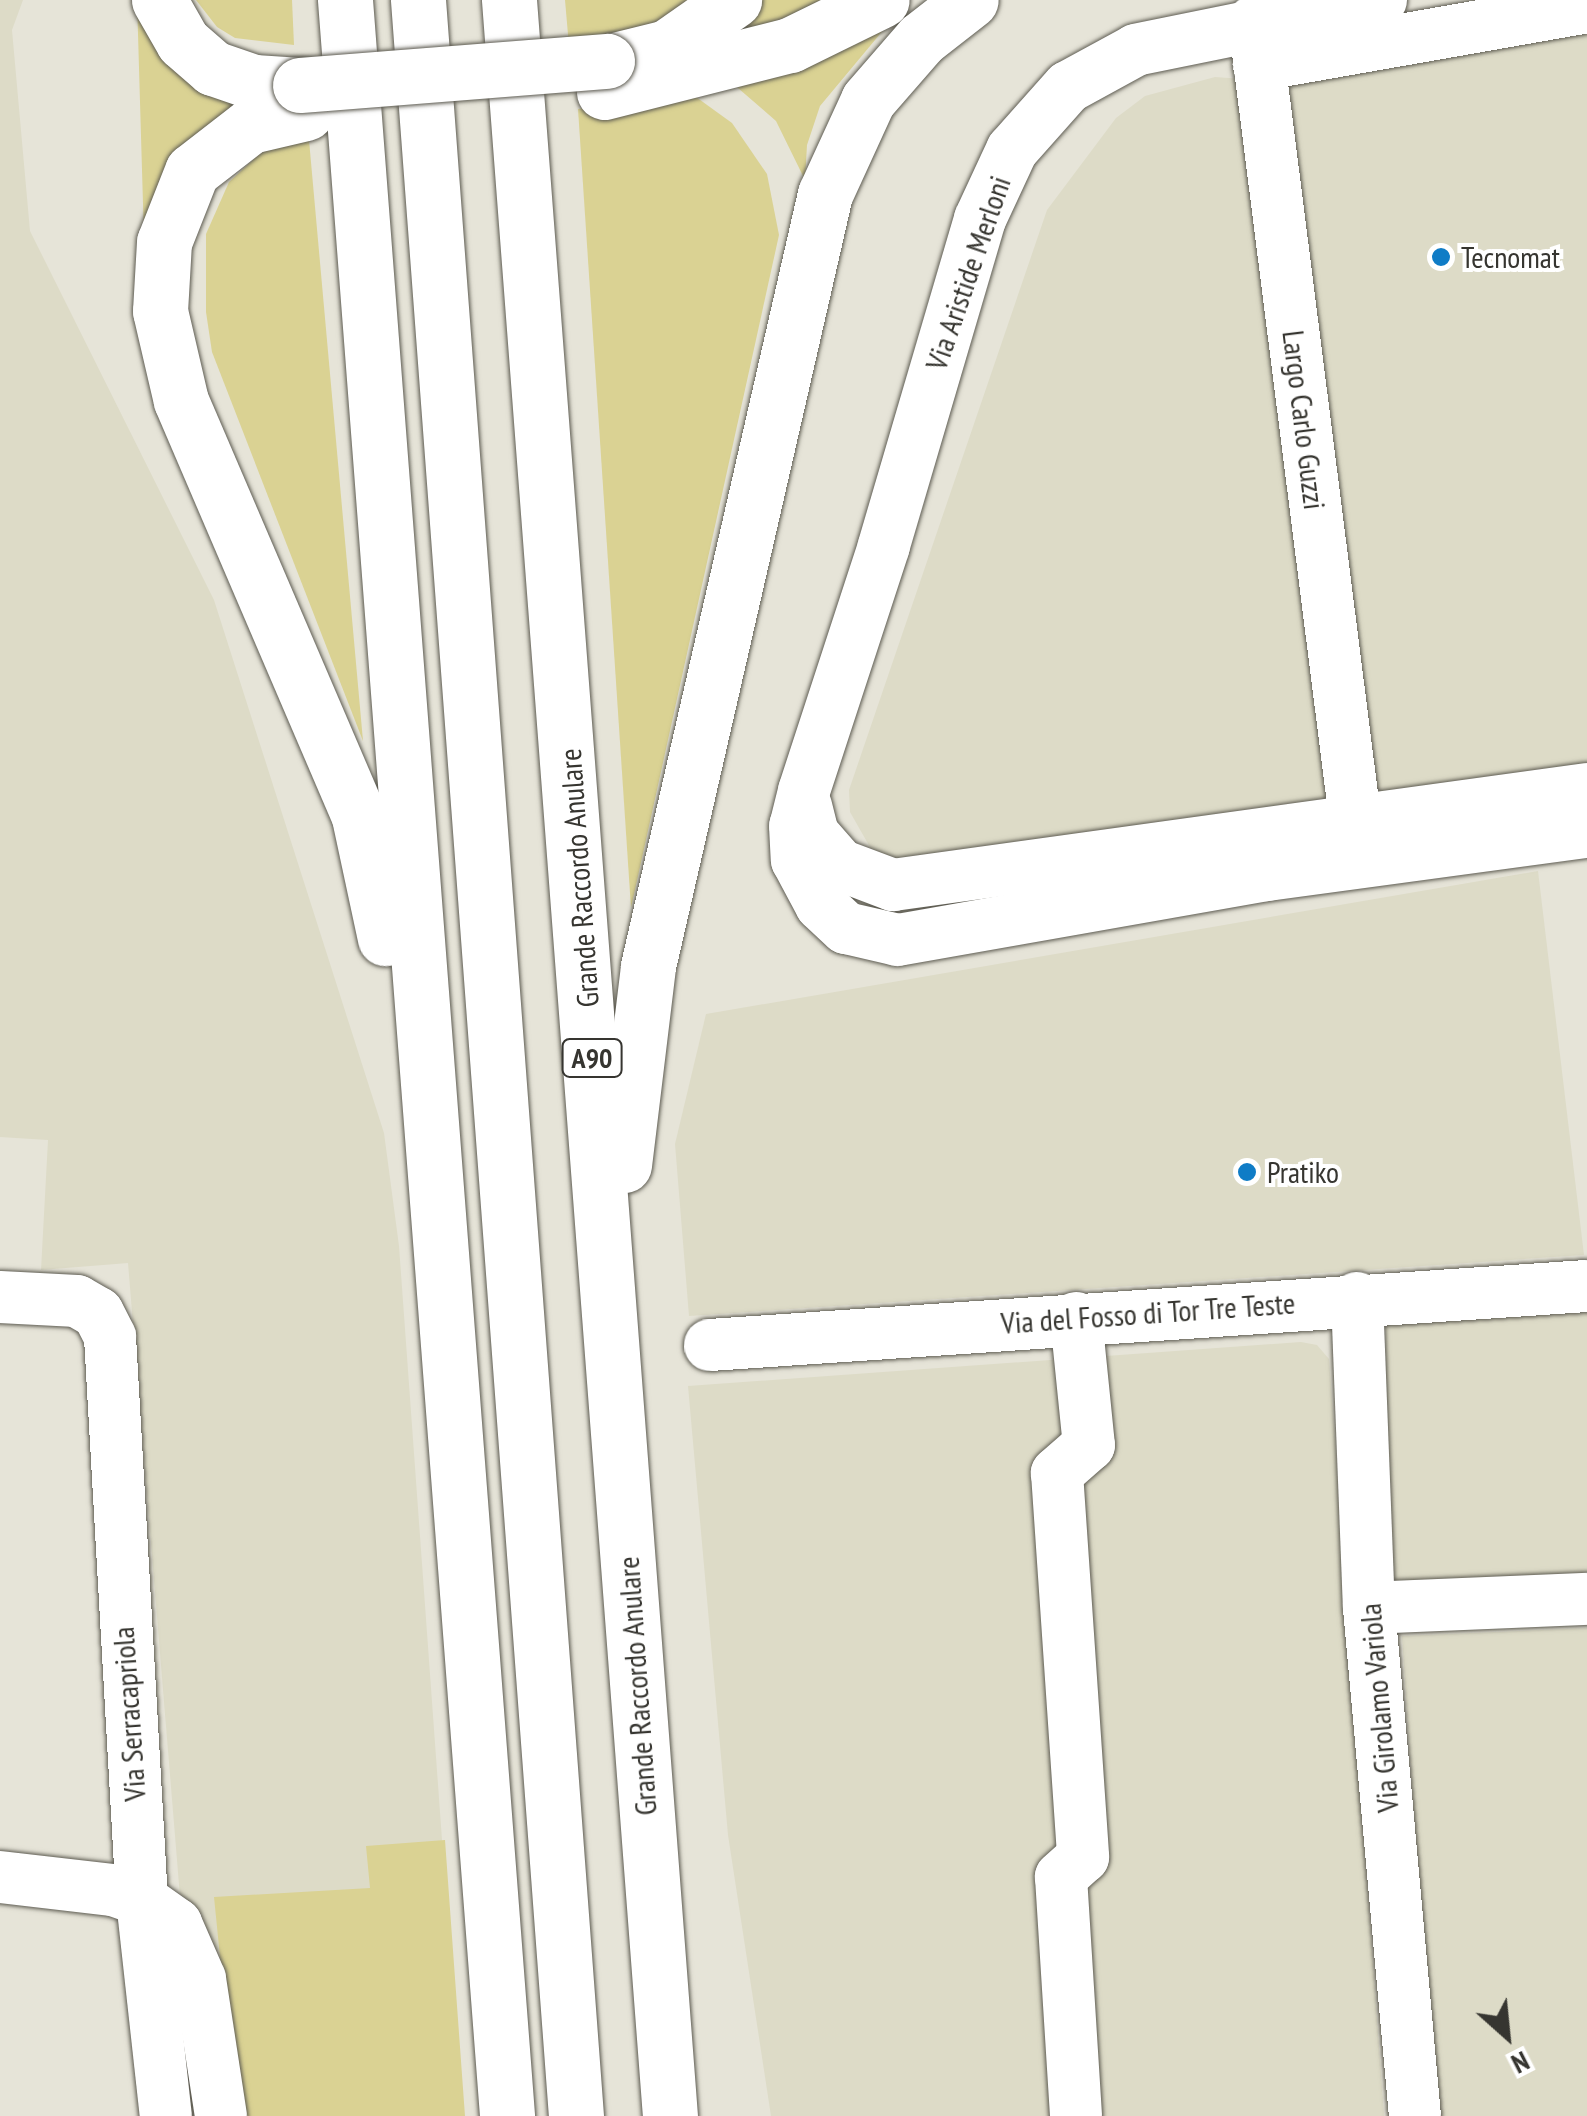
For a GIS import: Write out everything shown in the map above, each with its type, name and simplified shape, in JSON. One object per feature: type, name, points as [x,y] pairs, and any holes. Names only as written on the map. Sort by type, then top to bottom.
[{"type":"highway","points":[[159,0],[183,42],[213,68],[303,99]]},
{"type":"highway","points":[[345,0],[507,2116]]},
{"type":"highway","points":[[418,0],[576,2116]]},
{"type":"highway","name":"Grande Raccordo Anulare","points":[[509,0],[586,953],[607,1302],[670,2116]]},
{"type":"highway","points":[[605,76],[667,46],[734,0]]},
{"type":"highway","points":[[438,1216],[396,1064],[382,900],[359,817],[181,400],[160,311],[164,242],[192,171],[250,126],[303,99],[605,76],[790,44],[882,0]]},
{"type":"highway","points":[[607,1302],[648,966],[825,194],[868,100],[920,39],[970,0]]},
{"type":"street","name":"Via Aristide Merloni","points":[[1381,0],[1256,43],[1172,38],[1107,62],[1068,87],[1012,150],[980,219],[804,792],[794,843],[821,905],[846,928],[898,940],[1299,870],[1587,832]]},
{"type":"street","points":[[1256,43],[1587,7]]},
{"type":"street","name":"Largo Carlo Guzzi","points":[[1256,43],[1355,818]]},
{"type":"street","points":[[804,792],[820,844],[865,879],[893,885],[1355,818],[1587,789]]},
{"type":"street","name":"Via del Fosso di Tor Tre Teste","points":[[710,1344],[1356,1298],[1587,1286]]},
{"type":"street","name":"Via Serracapriola","points":[[0,1296],[67,1299],[98,1314],[112,1354],[159,1912],[166,2116]]},
{"type":"street","name":"Via Girolamo Variola","points":[[1356,1298],[1369,1608],[1414,2116]]},
{"type":"street","points":[[1076,1318],[1089,1445],[1056,1473],[1083,1857],[1060,1877],[1076,2116]]},
{"type":"street","points":[[1369,1608],[1587,1599]]},
{"type":"street","points":[[0,1878],[80,1885],[159,1912],[200,1979],[220,2116]]},
{"type":"shaded area","points":[[0,0],[23,0],[12,30],[30,231],[214,600],[384,1133],[399,1246],[462,2116],[198,2116],[128,1263],[41,1270],[48,1140],[0,1137]]},
{"type":"shaded area","points":[[137,0],[266,101],[166,169],[144,238]]},
{"type":"shaded area","points":[[196,0],[292,0],[294,45],[235,38],[217,27]]},
{"type":"shaded area","points":[[565,0],[708,0],[695,12],[569,46]]},
{"type":"shaded area","points":[[760,0],[832,0],[720,42]]},
{"type":"shaded area","points":[[895,16],[820,106],[807,145],[805,180],[776,121],[731,82]]},
{"type":"shaded area","points":[[1587,28],[1587,773],[910,865],[871,849],[850,812],[849,790],[1047,210],[1116,118],[1145,96],[1215,77],[1284,82]]},
{"type":"shaded area","points":[[676,95],[696,97],[732,123],[767,174],[779,235],[631,908],[578,109]]},
{"type":"shaded area","points":[[309,140],[363,741],[212,352],[206,312],[206,234],[229,182],[266,148]]},
{"type":"shaded area","points":[[1538,871],[1584,1255],[689,1316],[675,1144],[706,1014]]},
{"type":"shaded area","points":[[1386,1310],[1587,1310],[1587,1582],[1386,1582]]},
{"type":"shaded area","points":[[1301,1342],[1317,1345],[1329,1359],[1384,2116],[771,2116],[728,1835],[688,1386]]},
{"type":"shaded area","points":[[1587,1628],[1587,2116],[1434,2116],[1402,1636]]},
{"type":"shaded area","points":[[445,1840],[465,2116],[236,2116],[214,1897],[370,1888],[366,1846]]},
{"type":"place","name":"Tecnomat","points":[[1441,257]]},
{"type":"place","name":"Pratiko","points":[[1247,1172]]}]
